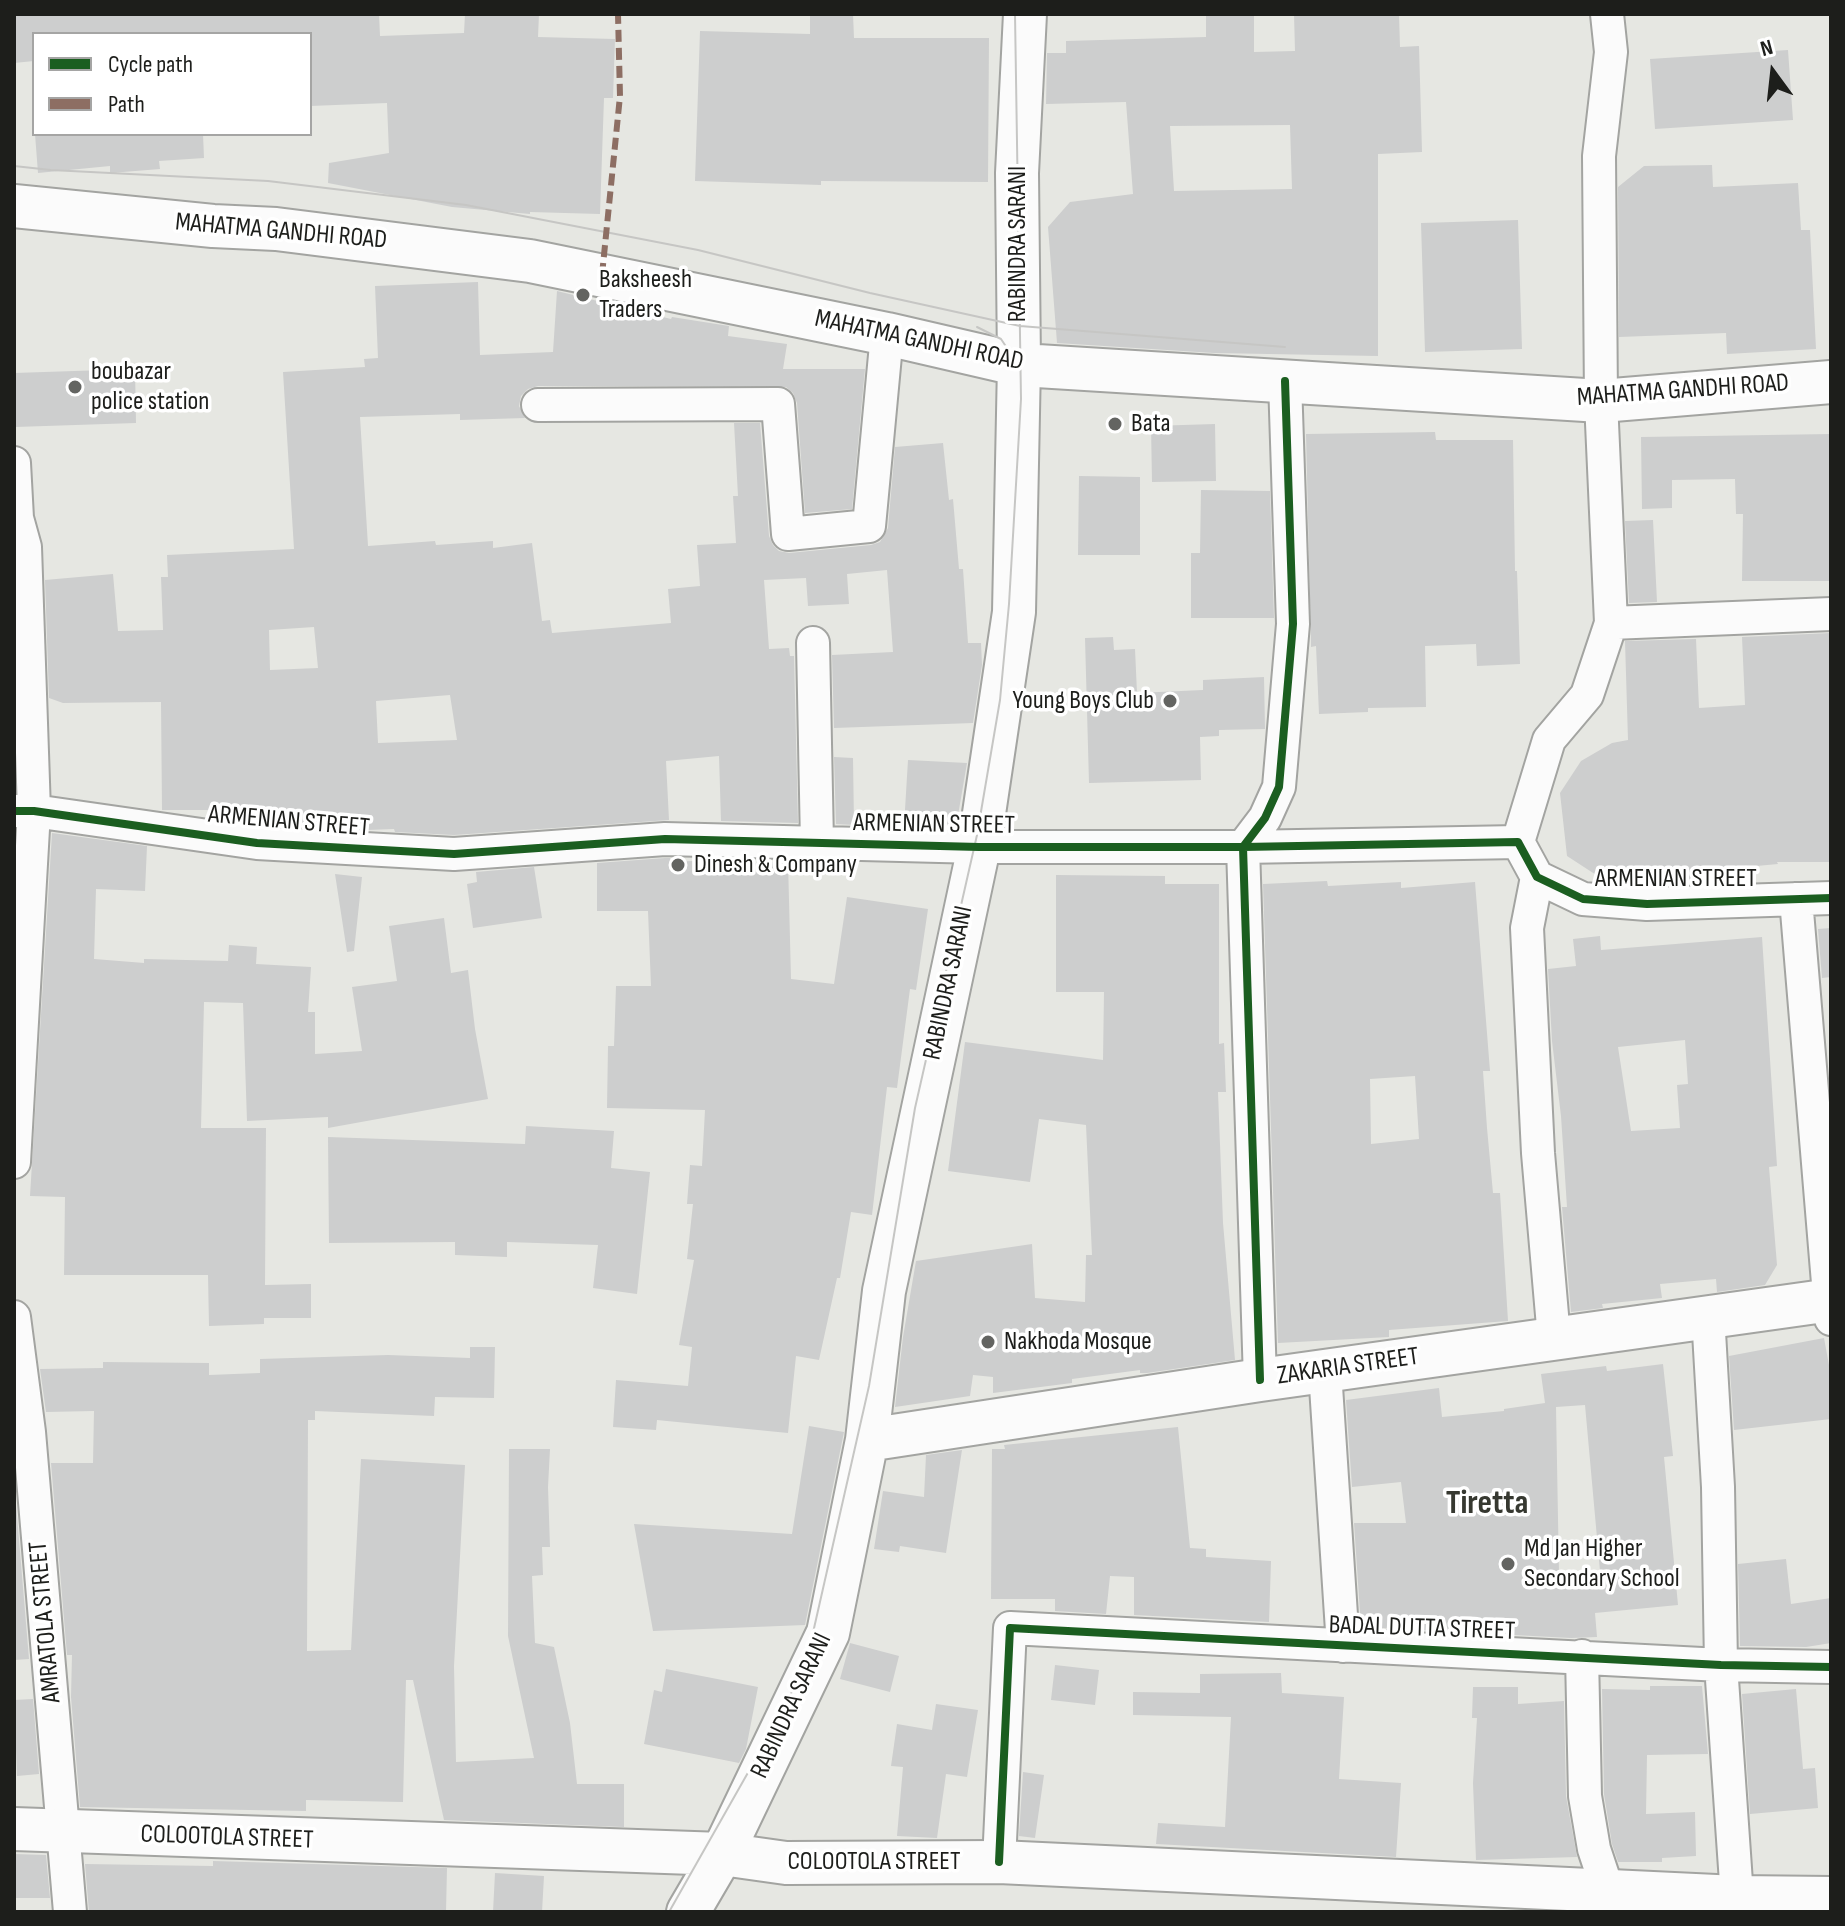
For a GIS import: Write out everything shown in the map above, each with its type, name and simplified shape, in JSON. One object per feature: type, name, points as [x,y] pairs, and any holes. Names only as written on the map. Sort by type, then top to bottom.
[{"type":"main road","name":"RABINDRA SARANI","points":[[688,1912],[722,1854],[828,1633],[867,1440],[884,1291],[979,847],[1014,612],[1019,364],[1017,173],[1025,14]]},
{"type":"main road","name":"MAHATMA GANDHI ROAD","points":[[14,206],[213,226],[276,229],[530,261],[1019,364],[1601,401],[1831,382]]},
{"type":"main road","name":"ZAKARIA STREET","points":[[867,1440],[1708,1315],[1830,1306]]},
{"type":"main road","name":"COLOOTOLA STREET","points":[[14,1829],[722,1854],[786,1863],[999,1862],[1611,1902],[1737,1897],[1831,1898]]},
{"type":"street","points":[[1554,1338],[1538,1153],[1527,928],[1537,877],[1518,842],[1549,740],[1587,695],[1611,623],[1601,401],[1599,156],[1611,52],[1607,14]]},
{"type":"street","points":[[538,405],[778,404],[788,534],[869,526],[887,334]]},
{"type":"street","points":[[1260,1380],[1243,847],[1275,800],[1280,772],[1293,624],[1285,381]]},
{"type":"street","points":[[14,463],[17,518],[25,547],[24,811],[14,1162]]},
{"type":"street","points":[[1611,623],[1831,614]]},
{"type":"street","points":[[813,643],[817,843]]},
{"type":"street","name":"ARMENIAN STREET","points":[[24,811],[257,843],[454,854],[665,839],[979,847],[1243,847],[1518,842]]},
{"type":"street","name":"ARMENIAN STREET","points":[[1537,877],[1583,899],[1647,904],[1831,898]]},
{"type":"street","points":[[1796,899],[1830,1306]]},
{"type":"street","points":[[1708,1315],[1718,1487],[1721,1665],[1737,1897]]},
{"type":"street","name":"AMRATOLA STREET","points":[[14,1317],[29,1432],[70,1912]]},
{"type":"street","points":[[1325,1371],[1343,1646]]},
{"type":"street","name":"BADAL DUTTA STREET","points":[[999,1862],[1010,1628],[1721,1665],[1831,1667]]},
{"type":"street","points":[[1582,1656],[1585,1796],[1594,1849],[1611,1902]]},
{"type":"building","points":[[14,14],[379,14],[380,36],[464,33],[465,14],[539,14],[538,37],[615,39],[613,98],[604,98],[600,214],[530,214],[452,207],[328,183],[329,163],[389,153],[387,103],[312,106],[312,32],[32,32],[32,61],[14,63]]},
{"type":"building","points":[[810,14],[853,14],[854,38],[989,38],[988,182],[821,181],[821,185],[695,181],[700,31],[810,34]]},
{"type":"building","points":[[1206,14],[1254,14],[1254,52],[1295,51],[1294,14],[1399,14],[1400,47],[1419,46],[1422,152],[1378,154],[1378,356],[1214,353],[1057,343],[1048,227],[1070,202],[1133,194],[1126,102],[1046,104],[1047,53],[1066,53],[1066,41],[1206,37]],"holes":[[[1290,125],[1292,189],[1174,191],[1170,126]]]},
{"type":"building","points":[[1788,50],[1793,120],[1655,129],[1650,59]]},
{"type":"building","points":[[35,136],[203,136],[204,158],[159,161],[160,169],[110,173],[110,166],[38,173]]},
{"type":"building","points":[[1712,165],[1713,187],[1798,183],[1801,230],[1810,230],[1816,349],[1727,354],[1726,333],[1619,337],[1618,187],[1644,166]]},
{"type":"building","points":[[1518,220],[1522,349],[1425,352],[1421,223]]},
{"type":"building","points":[[478,282],[480,355],[553,352],[557,291],[671,319],[729,326],[728,336],[787,344],[783,369],[865,369],[852,509],[805,513],[797,403],[786,387],[538,386],[528,389],[521,396],[519,406],[525,418],[460,420],[460,414],[360,417],[368,546],[493,541],[493,548],[532,543],[542,621],[550,620],[552,633],[671,623],[668,589],[700,586],[697,545],[736,543],[733,496],[738,496],[734,423],[760,423],[769,536],[779,551],[789,553],[880,542],[888,528],[895,447],[943,443],[949,500],[953,499],[959,569],[963,569],[968,643],[981,643],[982,665],[973,723],[834,728],[832,655],[893,652],[887,570],[847,574],[849,604],[808,606],[806,578],[764,580],[769,649],[789,648],[790,656],[794,656],[798,823],[721,821],[719,756],[666,761],[669,820],[454,835],[395,832],[394,829],[266,824],[266,810],[162,810],[161,702],[63,703],[49,698],[45,580],[113,574],[118,631],[163,630],[161,577],[168,577],[167,555],[294,549],[283,372],[365,367],[364,359],[378,358],[375,286]],"holes":[[[314,627],[318,668],[270,670],[269,630]],[[450,695],[457,740],[378,743],[376,701]]]},
{"type":"building","name":"boubazar police station","points":[[135,369],[136,423],[15,427],[14,373]]},
{"type":"building","points":[[1215,424],[1216,481],[1152,482],[1151,426]]},
{"type":"building","points":[[1435,432],[1436,440],[1513,440],[1520,664],[1477,666],[1476,644],[1425,646],[1426,707],[1368,708],[1368,712],[1319,714],[1316,646],[1311,647],[1306,434]]},
{"type":"building","points":[[1831,434],[1831,581],[1742,581],[1743,514],[1736,514],[1735,479],[1672,480],[1672,508],[1642,509],[1641,437]]},
{"type":"building","points":[[1079,476],[1140,477],[1140,555],[1078,555]]},
{"type":"building","points":[[1201,490],[1270,491],[1274,618],[1191,618],[1191,553],[1200,553]]},
{"type":"building","points":[[1653,520],[1657,602],[1629,603],[1625,521]]},
{"type":"building","points":[[1831,633],[1831,862],[1777,862],[1713,870],[1714,880],[1623,883],[1607,882],[1567,856],[1560,793],[1581,761],[1612,743],[1628,740],[1625,641],[1696,639],[1699,708],[1745,705],[1742,637]]},
{"type":"building","points":[[1113,637],[1114,650],[1135,649],[1137,693],[1203,690],[1203,680],[1264,677],[1265,729],[1219,730],[1219,736],[1200,737],[1201,780],[1089,783],[1085,638]]},
{"type":"building","points":[[834,757],[853,758],[854,825],[836,824]]},
{"type":"building","points":[[908,760],[967,763],[956,827],[904,826]]},
{"type":"building","points":[[52,833],[147,846],[145,891],[96,889],[94,959],[144,963],[144,959],[228,961],[229,945],[257,947],[256,964],[311,967],[308,1012],[315,1012],[315,1054],[362,1051],[352,987],[397,981],[389,926],[444,918],[451,973],[468,970],[488,1099],[328,1128],[328,1117],[247,1121],[243,1003],[204,1002],[201,1128],[266,1128],[265,1285],[311,1284],[311,1318],[264,1318],[264,1324],[209,1326],[208,1275],[64,1275],[65,1197],[30,1196]]},
{"type":"building","points":[[670,858],[670,862],[715,860],[716,865],[788,861],[791,979],[834,984],[847,897],[928,909],[916,990],[910,989],[897,1088],[887,1087],[872,1215],[851,1212],[840,1278],[837,1278],[819,1360],[796,1356],[788,1433],[657,1420],[656,1430],[613,1427],[616,1380],[688,1386],[692,1347],[679,1345],[694,1260],[687,1259],[693,1204],[687,1204],[690,1165],[702,1166],[705,1110],[607,1108],[608,1046],[614,1046],[616,986],[651,986],[648,911],[597,911],[597,863]]},
{"type":"building","points":[[534,867],[542,918],[473,928],[467,884],[477,882],[476,872]]},
{"type":"building","points":[[335,874],[362,877],[354,951],[347,952]]},
{"type":"building","points":[[1056,875],[1165,876],[1165,884],[1219,884],[1219,1044],[1224,1043],[1226,1092],[1218,1092],[1223,1223],[1235,1360],[1147,1373],[1140,1373],[1140,1370],[1072,1379],[1072,1383],[993,1393],[993,1377],[973,1375],[970,1396],[895,1407],[916,1261],[1032,1244],[1035,1298],[1085,1302],[1086,1255],[1092,1255],[1086,1125],[1039,1119],[1030,1182],[948,1171],[965,1042],[1103,1060],[1104,992],[1056,992]]},
{"type":"building","points":[[1327,881],[1328,886],[1401,882],[1401,888],[1475,882],[1490,1071],[1483,1071],[1487,1128],[1493,1193],[1500,1193],[1508,1321],[1389,1330],[1389,1337],[1278,1343],[1263,884]],"holes":[[[1415,1076],[1419,1139],[1371,1144],[1370,1079]]]},
{"type":"building","points":[[1831,928],[1831,977],[1822,978],[1818,929]]},
{"type":"building","points":[[1600,936],[1601,950],[1762,937],[1777,1166],[1769,1167],[1777,1265],[1765,1285],[1717,1292],[1716,1279],[1660,1284],[1662,1298],[1602,1304],[1603,1308],[1571,1312],[1562,1207],[1567,1207],[1561,1116],[1548,969],[1576,966],[1573,939]],"holes":[[[1685,1040],[1688,1084],[1677,1085],[1680,1128],[1631,1131],[1618,1047]]]},
{"type":"building","points":[[526,1126],[614,1131],[611,1168],[650,1172],[637,1294],[593,1288],[598,1245],[507,1242],[507,1257],[455,1255],[455,1242],[329,1243],[328,1137],[525,1144]]},
{"type":"building","points":[[1824,1338],[1831,1376],[1831,1419],[1734,1430],[1729,1356]]},
{"type":"building","points":[[470,1347],[495,1347],[494,1398],[435,1397],[434,1416],[315,1411],[315,1420],[308,1420],[307,1651],[351,1650],[361,1459],[465,1465],[454,1666],[456,1762],[534,1758],[508,1636],[509,1449],[550,1449],[550,1547],[542,1547],[543,1575],[532,1576],[535,1643],[554,1647],[570,1723],[577,1784],[624,1784],[624,1827],[444,1820],[413,1680],[406,1680],[403,1802],[306,1800],[306,1811],[80,1807],[71,1697],[72,1655],[67,1655],[51,1463],[93,1463],[94,1411],[46,1412],[40,1369],[103,1368],[103,1362],[209,1363],[209,1375],[260,1373],[260,1359],[388,1355],[470,1358]]},
{"type":"building","points":[[1663,1364],[1673,1456],[1664,1457],[1678,1605],[1595,1613],[1597,1637],[1361,1627],[1354,1523],[1406,1523],[1401,1482],[1352,1487],[1346,1400],[1439,1388],[1442,1417],[1504,1411],[1545,1403],[1541,1374],[1606,1366],[1607,1371]],"holes":[[[1585,1405],[1600,1571],[1559,1574],[1556,1407]]]},
{"type":"building","points":[[809,1426],[844,1432],[805,1625],[653,1631],[634,1524],[792,1534]]},
{"type":"building","points":[[1178,1427],[1190,1548],[1206,1549],[1206,1557],[1271,1561],[1269,1622],[1134,1615],[1134,1577],[1110,1576],[1106,1614],[1055,1611],[1055,1599],[991,1599],[992,1449],[1005,1449],[1004,1445]]},
{"type":"building","points":[[962,1450],[946,1553],[900,1546],[899,1552],[874,1549],[883,1491],[924,1497],[926,1455]]},
{"type":"building","points":[[14,1480],[29,1659],[14,1660]]},
{"type":"building","points":[[1786,1559],[1791,1604],[1831,1598],[1831,1643],[1806,1647],[1740,1646],[1738,1564]]},
{"type":"building","points":[[850,1643],[899,1656],[890,1692],[840,1679]]},
{"type":"building","points":[[1055,1665],[1099,1670],[1095,1705],[1051,1700]]},
{"type":"building","points":[[666,1669],[758,1687],[746,1749],[739,1763],[644,1744],[654,1690],[662,1692]]},
{"type":"building","points":[[1281,1673],[1282,1693],[1344,1697],[1339,1779],[1401,1783],[1396,1857],[1156,1844],[1158,1823],[1225,1827],[1231,1717],[1133,1715],[1133,1692],[1200,1693],[1200,1674]]},
{"type":"building","points":[[1650,1686],[1702,1686],[1708,1754],[1647,1755],[1646,1814],[1695,1812],[1696,1856],[1662,1858],[1662,1862],[1618,1862],[1604,1794],[1602,1689],[1650,1690]]},
{"type":"building","points":[[1473,1687],[1518,1687],[1518,1704],[1564,1701],[1566,1796],[1577,1857],[1476,1860],[1473,1783],[1477,1718],[1472,1718]]},
{"type":"building","points":[[1796,1689],[1803,1769],[1815,1768],[1818,1808],[1750,1814],[1742,1694]]},
{"type":"building","points":[[33,1699],[39,1774],[17,1776],[14,1700]]},
{"type":"building","points":[[936,1704],[978,1710],[967,1777],[946,1774],[937,1838],[897,1836],[903,1767],[891,1766],[897,1724],[932,1730]]},
{"type":"building","points":[[1023,1772],[1044,1775],[1035,1838],[1019,1836]]},
{"type":"building","points":[[14,1854],[46,1855],[50,1898],[14,1898]]},
{"type":"building","points":[[213,1861],[447,1868],[446,1912],[89,1912],[85,1864],[213,1866]]},
{"type":"building","points":[[495,1873],[544,1876],[542,1912],[493,1912]]},
{"type":"tram line","points":[[669,1912],[788,1702],[812,1637],[869,1386],[915,1108],[977,835],[1000,700],[1021,399],[1015,14]]},
{"type":"tram line","points":[[14,166],[268,181],[466,205],[698,250],[1020,326],[1285,347]]},
{"type":"tram line","points":[[977,327],[1001,339],[1016,368]]},
{"type":"marked path","points":[[602,275],[620,96],[618,14]]},
{"type":"cycle path","points":[[1260,1380],[1243,847],[1265,818],[1279,787],[1293,624],[1285,381]]},
{"type":"cycle path","points":[[14,811],[34,811],[257,843],[454,854],[665,839],[979,847],[1243,847],[1518,842],[1537,877],[1583,899],[1647,904],[1831,898]]},
{"type":"cycle path","points":[[999,1862],[1010,1628],[1721,1665],[1831,1667]]},
{"type":"place","name":"Baksheesh Traders","points":[[583,295]]},
{"type":"place","name":"boubazar police station","points":[[75,387]]},
{"type":"place","name":"Bata","points":[[1115,424]]},
{"type":"place","name":"Young Boys Club","points":[[1170,701]]},
{"type":"place","name":"Dinesh & Company","points":[[678,865]]},
{"type":"place","name":"Nakhoda Mosque","points":[[988,1342]]},
{"type":"place","name":"Md Jan Higher Secondary School","points":[[1508,1564]]},
{"type":"district","name":"Tiretta","points":[[1487,1504]]}]
